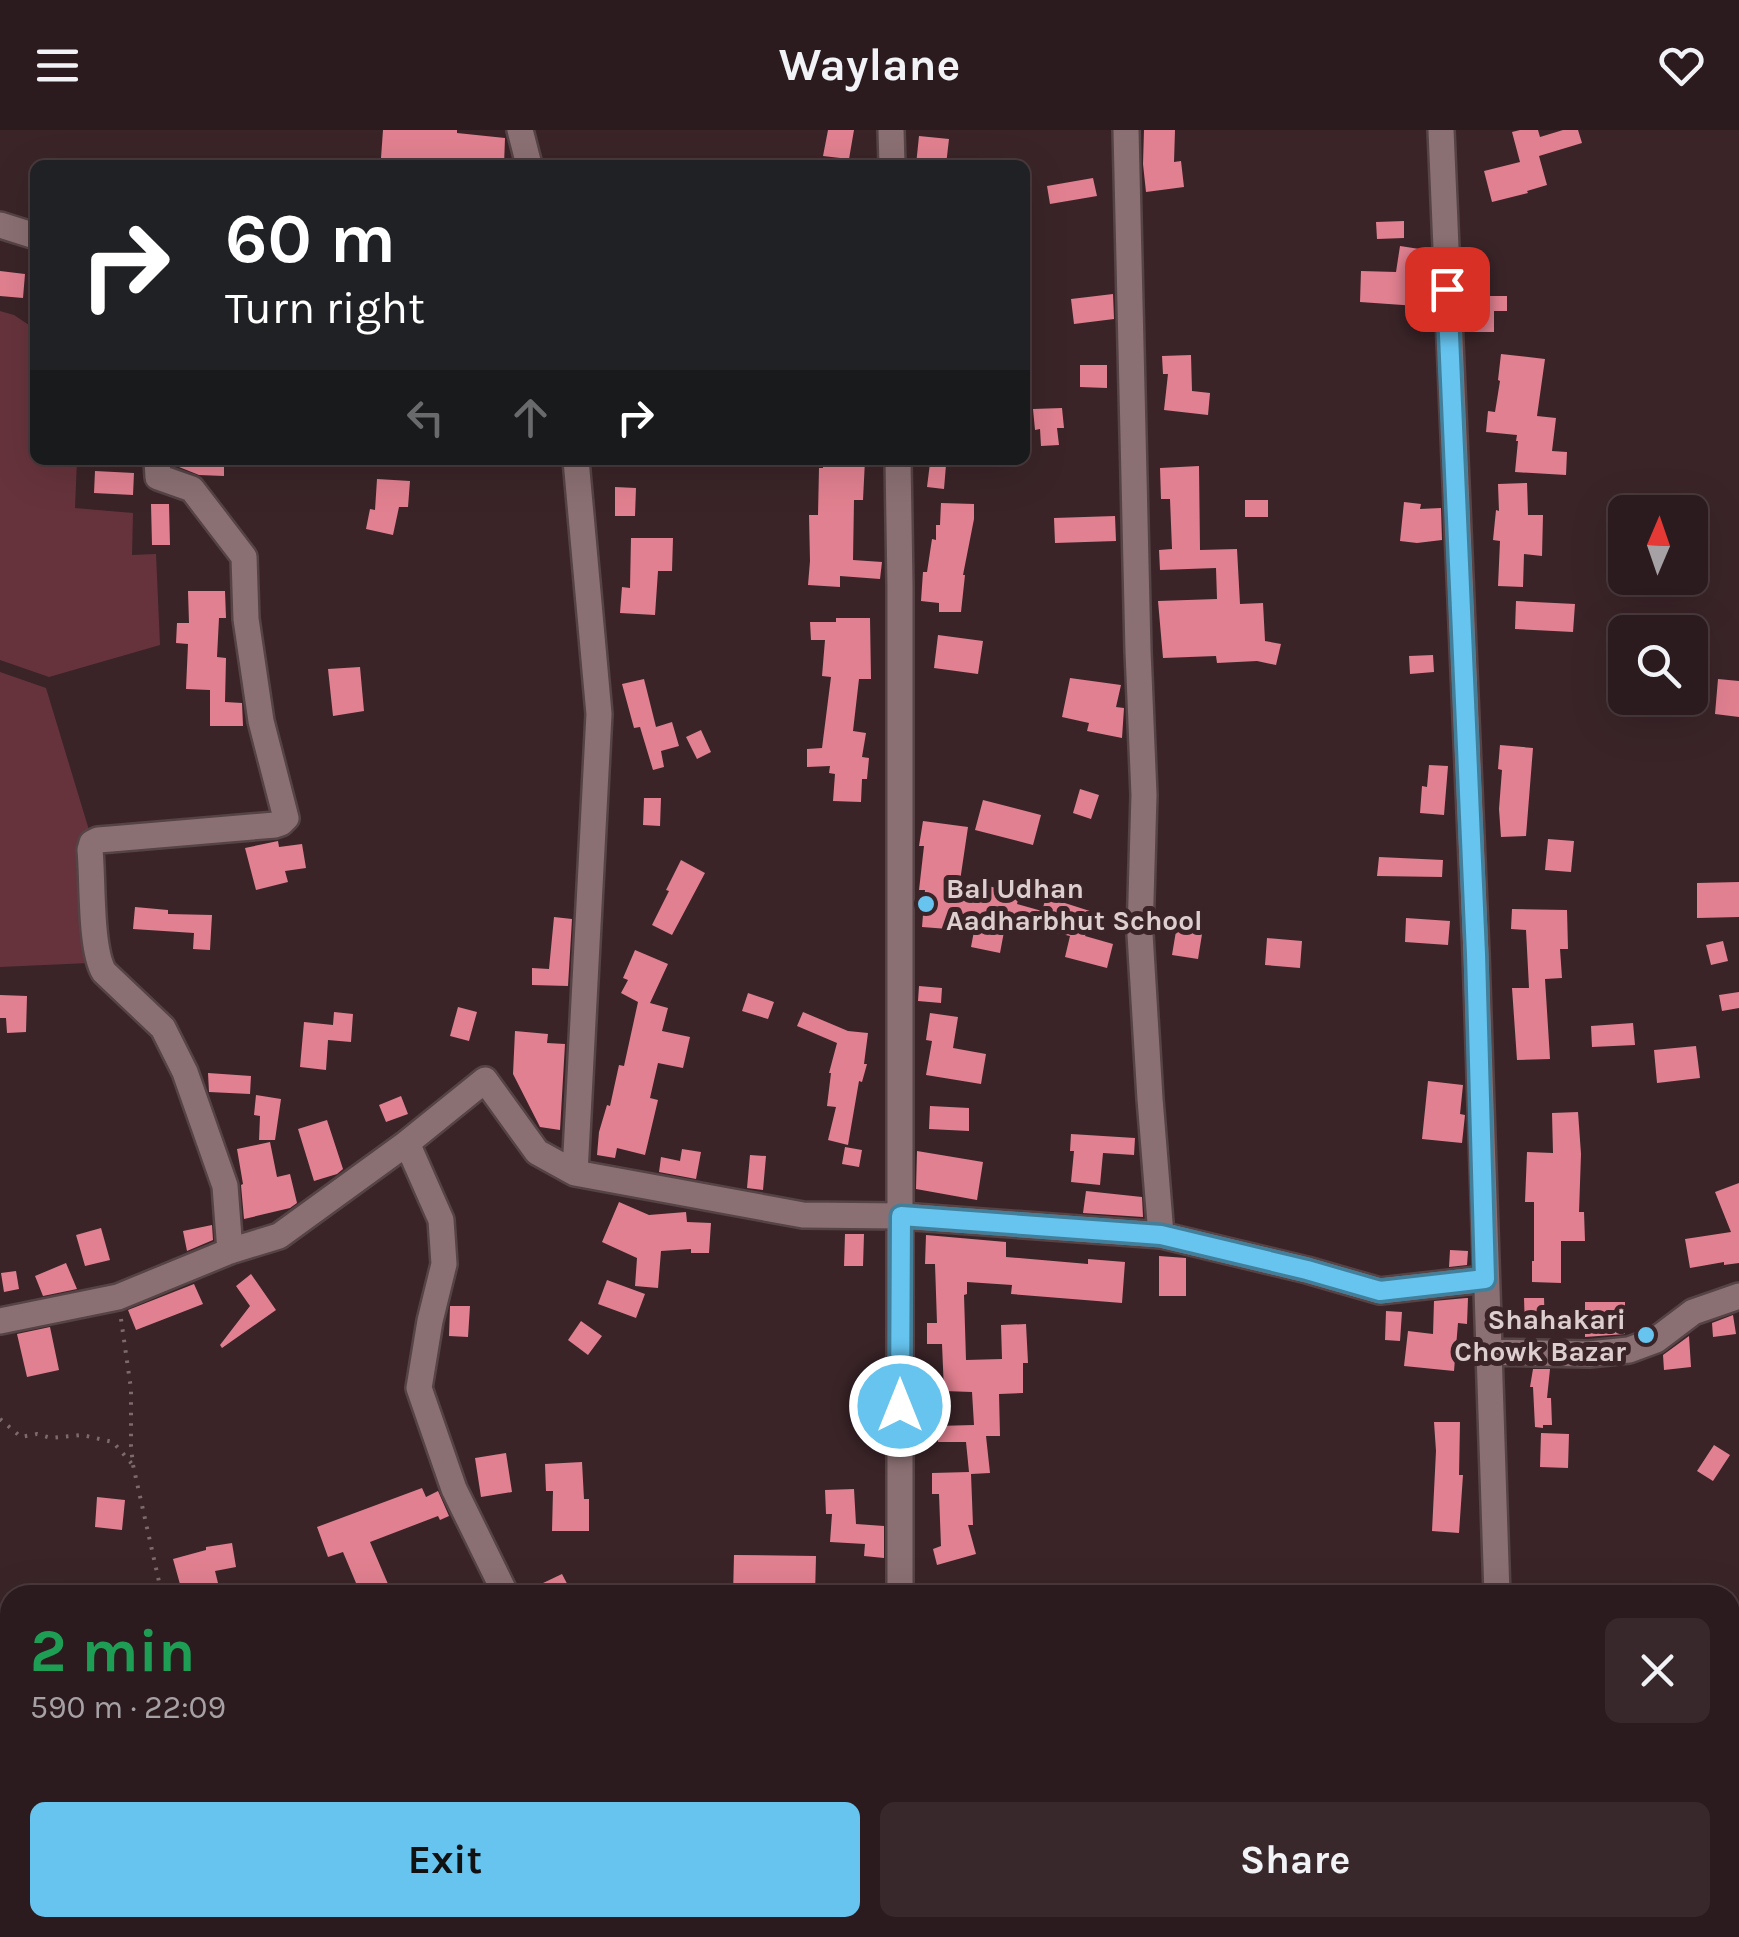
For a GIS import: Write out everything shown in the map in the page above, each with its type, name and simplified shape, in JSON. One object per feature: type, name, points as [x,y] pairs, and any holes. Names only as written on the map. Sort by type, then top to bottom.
[{"type":"street","points":[[520,130],[528,160]]},
{"type":"street","points":[[891,130],[892,160]]},
{"type":"street","points":[[1126,130],[1144,794],[1140,934],[1161,1235]]},
{"type":"street","points":[[1442,130],[1476,954],[1497,1585]]},
{"type":"street","points":[[0,224],[30,234]]},
{"type":"street","points":[[158,465],[158,477],[192,489],[244,556],[246,619],[261,720],[286,818],[274,825],[92,843],[95,945],[104,972],[163,1028],[185,1072],[225,1186],[230,1251]]},
{"type":"street","points":[[575,1174],[599,714],[576,465]]},
{"type":"street","points":[[898,465],[900,1585]]},
{"type":"street","points":[[0,1320],[118,1297],[230,1251],[278,1236],[407,1143],[485,1080],[536,1152],[575,1174],[803,1215],[901,1216],[1161,1235],[1380,1291],[1485,1279]]},
{"type":"street","points":[[407,1143],[441,1220],[444,1264],[419,1388],[454,1489],[501,1585]]},
{"type":"street","points":[[1488,1352],[1590,1354],[1629,1350],[1656,1340],[1693,1312],[1739,1296]]},
{"type":"path","points":[[118,1297],[131,1389],[130,1446],[160,1585]]},
{"type":"path","points":[[0,1420],[21,1437],[82,1435],[112,1442],[134,1465]]},
{"type":"shaded area","points":[[0,311],[30,326],[30,465],[77,465],[75,508],[133,513],[132,555],[156,554],[160,645],[49,677],[0,660]]},
{"type":"shaded area","points":[[0,672],[46,688],[89,830],[82,850],[89,963],[0,967]]},
{"type":"building","points":[[383,130],[457,130],[505,138],[504,160],[381,158]]},
{"type":"building","points":[[828,130],[854,130],[849,159],[823,156]]},
{"type":"building","points":[[1144,130],[1175,130],[1174,162],[1181,161],[1184,187],[1146,192]]},
{"type":"building","points":[[1538,130],[1540,137],[1578,130],[1582,143],[1539,156],[1547,185],[1492,202],[1484,171],[1520,162],[1512,132]]},
{"type":"building","points":[[919,136],[949,139],[947,160],[917,160]]},
{"type":"building","points":[[1093,178],[1097,196],[1050,204],[1047,186]]},
{"type":"building","points":[[1404,221],[1404,238],[1377,239],[1376,222]]},
{"type":"building","points":[[1400,246],[1426,250],[1417,306],[1360,302],[1361,271],[1396,272]]},
{"type":"building","points":[[0,271],[25,274],[23,298],[0,296]]},
{"type":"building","points":[[1113,294],[1114,319],[1074,324],[1071,299]]},
{"type":"building","points":[[1479,296],[1507,296],[1507,311],[1494,311],[1494,332],[1470,332],[1470,314],[1478,314]]},
{"type":"building","points":[[1501,354],[1545,359],[1537,416],[1556,418],[1552,451],[1567,452],[1566,475],[1515,472],[1517,435],[1486,432],[1488,411],[1495,412]]},
{"type":"building","points":[[1191,355],[1192,391],[1210,393],[1208,415],[1164,410],[1168,374],[1163,374],[1162,356]]},
{"type":"building","points":[[1080,365],[1107,365],[1107,388],[1080,387]]},
{"type":"building","points":[[1062,408],[1064,428],[1057,428],[1059,445],[1041,446],[1033,409]]},
{"type":"building","points":[[174,465],[224,465],[224,476],[199,475]]},
{"type":"building","points":[[865,465],[863,500],[854,500],[853,560],[882,562],[880,579],[840,576],[840,587],[808,585],[809,515],[818,515],[819,468]]},
{"type":"building","points":[[930,465],[946,465],[944,489],[927,487]]},
{"type":"building","points":[[1199,466],[1200,550],[1237,549],[1240,604],[1263,603],[1265,641],[1281,644],[1276,665],[1257,661],[1217,663],[1216,656],[1163,658],[1158,601],[1217,599],[1216,568],[1160,570],[1159,550],[1172,549],[1170,499],[1161,499],[1160,468]]},
{"type":"building","points":[[95,471],[134,473],[133,495],[94,493]]},
{"type":"building","points":[[377,479],[410,481],[408,507],[399,507],[393,535],[366,529],[370,509],[375,510]]},
{"type":"building","points":[[1527,483],[1528,515],[1543,515],[1542,556],[1524,554],[1523,587],[1498,586],[1500,541],[1493,540],[1496,510],[1499,511],[1498,484]]},
{"type":"building","points":[[615,487],[636,488],[635,516],[615,516]]},
{"type":"building","points":[[1245,500],[1268,500],[1268,517],[1245,517]]},
{"type":"building","points":[[1404,502],[1421,504],[1420,509],[1441,508],[1442,540],[1400,541]]},
{"type":"building","points":[[941,503],[974,504],[961,612],[939,612],[939,603],[921,601],[923,572],[927,572],[932,539],[936,540],[936,525],[940,525]]},
{"type":"building","points":[[151,504],[169,504],[170,545],[152,545]]},
{"type":"building","points":[[1115,516],[1116,541],[1055,543],[1054,518]]},
{"type":"building","points":[[631,538],[673,538],[672,571],[658,571],[655,615],[620,613],[622,587],[630,588]]},
{"type":"building","points":[[188,591],[225,591],[226,618],[219,618],[217,657],[226,658],[225,702],[242,703],[243,726],[210,726],[210,690],[186,689],[188,644],[176,643],[177,623],[189,623]]},
{"type":"building","points":[[1516,601],[1575,604],[1573,632],[1515,629]]},
{"type":"building","points":[[836,618],[870,618],[871,679],[859,679],[853,731],[866,733],[862,757],[869,758],[867,779],[862,779],[861,802],[833,801],[835,774],[829,773],[830,766],[807,767],[807,749],[822,748],[831,677],[822,676],[825,640],[811,640],[810,622],[836,622]]},
{"type":"building","points":[[938,635],[983,641],[978,674],[934,668]]},
{"type":"building","points":[[1433,655],[1434,672],[1410,674],[1409,656]]},
{"type":"building","points":[[360,667],[364,711],[333,716],[328,669]]},
{"type":"building","points":[[1070,678],[1121,685],[1116,707],[1124,708],[1122,738],[1087,731],[1089,723],[1062,717]]},
{"type":"building","points":[[644,679],[656,727],[672,722],[679,746],[661,751],[664,767],[653,770],[640,727],[634,728],[622,684]]},
{"type":"building","points":[[1718,679],[1739,681],[1739,717],[1715,714]]},
{"type":"building","points":[[701,730],[711,752],[697,759],[686,737]]},
{"type":"building","points":[[1500,745],[1533,748],[1526,836],[1501,837]]},
{"type":"building","points":[[1429,765],[1448,766],[1444,815],[1420,813],[1422,786],[1427,787]]},
{"type":"building","points":[[1080,789],[1099,795],[1091,819],[1073,813]]},
{"type":"building","points":[[644,798],[661,798],[660,826],[643,825]]},
{"type":"building","points":[[983,800],[1041,815],[1033,845],[975,830]]},
{"type":"building","points":[[923,821],[968,827],[960,881],[1020,892],[1017,904],[1042,911],[1046,897],[1093,912],[1085,936],[1113,944],[1107,968],[1065,957],[1070,936],[1006,921],[1000,953],[971,947],[974,931],[922,927],[925,890],[919,890],[924,846],[919,846]]},
{"type":"building","points":[[1548,839],[1574,841],[1571,872],[1545,870]]},
{"type":"building","points":[[278,841],[279,847],[302,844],[306,868],[285,871],[288,882],[256,890],[245,848]]},
{"type":"building","points":[[1379,857],[1443,860],[1442,877],[1377,876]]},
{"type":"building","points":[[681,860],[705,873],[672,935],[652,925]]},
{"type":"building","points":[[1739,882],[1739,917],[1697,918],[1697,883]]},
{"type":"building","points":[[135,907],[168,910],[168,914],[212,915],[210,950],[193,949],[194,933],[133,929]]},
{"type":"building","points":[[1512,909],[1567,910],[1568,949],[1560,949],[1562,978],[1545,979],[1550,1059],[1517,1060],[1512,988],[1529,988],[1526,930],[1511,929]]},
{"type":"building","points":[[554,917],[572,919],[568,986],[532,985],[532,968],[549,969]]},
{"type":"building","points":[[1406,918],[1450,921],[1448,945],[1405,942]]},
{"type":"building","points":[[1177,925],[1203,928],[1198,959],[1172,955]]},
{"type":"building","points":[[1267,938],[1302,941],[1300,968],[1265,965]]},
{"type":"building","points":[[1723,941],[1728,961],[1711,965],[1706,945]]},
{"type":"building","points":[[635,950],[668,964],[650,1003],[668,1008],[662,1031],[690,1037],[683,1068],[658,1063],[650,1098],[658,1100],[645,1155],[617,1148],[615,1158],[597,1155],[599,1132],[607,1105],[610,1106],[619,1065],[624,1066],[638,1002],[621,993]]},
{"type":"building","points":[[919,986],[942,988],[941,1003],[918,1001]]},
{"type":"building","points":[[1739,992],[1739,1008],[1722,1011],[1719,995]]},
{"type":"building","points":[[748,993],[774,1002],[768,1019],[742,1011]]},
{"type":"building","points":[[0,995],[27,996],[26,1032],[7,1033],[6,1018],[0,1018]]},
{"type":"building","points":[[458,1007],[477,1012],[469,1041],[450,1036]]},
{"type":"building","points":[[334,1012],[353,1014],[351,1042],[328,1040],[326,1070],[300,1067],[304,1022],[333,1025]]},
{"type":"building","points":[[803,1012],[848,1031],[868,1033],[867,1064],[862,1082],[859,1081],[848,1145],[828,1140],[836,1107],[827,1106],[829,1073],[837,1043],[797,1026]]},
{"type":"building","points":[[930,1013],[958,1017],[953,1048],[986,1054],[981,1084],[926,1075],[932,1041],[926,1040]]},
{"type":"building","points":[[1633,1023],[1635,1045],[1592,1047],[1591,1026]]},
{"type":"building","points":[[515,1031],[548,1034],[547,1043],[565,1044],[560,1130],[540,1127],[513,1074]]},
{"type":"building","points":[[1696,1046],[1700,1078],[1657,1083],[1654,1050]]},
{"type":"building","points":[[208,1073],[251,1076],[250,1094],[209,1092]]},
{"type":"building","points":[[1428,1081],[1463,1085],[1462,1143],[1422,1139]]},
{"type":"building","points":[[256,1095],[281,1099],[275,1140],[259,1140],[260,1116],[254,1115]]},
{"type":"building","points":[[401,1096],[408,1114],[386,1122],[379,1105]]},
{"type":"building","points":[[930,1106],[969,1108],[969,1131],[929,1129]]},
{"type":"building","points":[[1578,1112],[1579,1212],[1584,1212],[1585,1241],[1561,1241],[1561,1283],[1532,1282],[1534,1202],[1525,1202],[1527,1152],[1553,1153],[1552,1113]]},
{"type":"building","points":[[327,1120],[343,1169],[314,1181],[298,1129]]},
{"type":"building","points":[[1071,1134],[1135,1138],[1134,1155],[1103,1153],[1100,1185],[1071,1182]]},
{"type":"building","points":[[270,1142],[277,1177],[290,1174],[297,1203],[244,1219],[237,1149]]},
{"type":"building","points":[[845,1147],[862,1150],[859,1167],[842,1164]]},
{"type":"building","points":[[682,1149],[701,1152],[696,1179],[659,1172],[661,1157],[680,1161]]},
{"type":"building","points":[[917,1151],[983,1162],[977,1200],[916,1189]]},
{"type":"building","points":[[750,1155],[766,1156],[763,1190],[747,1188]]},
{"type":"building","points":[[1739,1183],[1739,1263],[1690,1268],[1685,1239],[1731,1232],[1715,1192]]},
{"type":"building","points":[[1086,1191],[1142,1197],[1143,1217],[1083,1213]]},
{"type":"building","points":[[619,1202],[649,1215],[686,1212],[687,1222],[711,1223],[709,1253],[691,1253],[691,1249],[661,1251],[658,1288],[635,1286],[637,1258],[602,1242]]},
{"type":"building","points":[[212,1225],[213,1240],[187,1251],[183,1231]]},
{"type":"building","points":[[101,1228],[110,1260],[85,1266],[76,1235]]},
{"type":"building","points":[[845,1234],[864,1234],[863,1266],[844,1266]]},
{"type":"building","points":[[926,1235],[1006,1242],[1006,1257],[1088,1264],[1088,1259],[1125,1262],[1122,1303],[1011,1294],[1012,1285],[967,1282],[966,1360],[1002,1359],[1001,1325],[1026,1324],[1028,1363],[1023,1363],[1023,1393],[999,1394],[1000,1436],[986,1436],[990,1473],[971,1474],[973,1525],[968,1525],[976,1554],[937,1565],[933,1549],[941,1546],[939,1494],[932,1494],[932,1473],[969,1472],[966,1442],[938,1442],[937,1426],[974,1425],[972,1392],[944,1391],[942,1344],[927,1344],[927,1323],[937,1323],[935,1264],[925,1264]]},
{"type":"building","points":[[1450,1250],[1468,1251],[1467,1265],[1449,1267]]},
{"type":"building","points":[[1159,1256],[1186,1258],[1186,1296],[1159,1296]]},
{"type":"building","points":[[66,1263],[77,1289],[43,1296],[35,1276]]},
{"type":"building","points":[[16,1271],[19,1289],[4,1292],[1,1273]]},
{"type":"building","points":[[251,1274],[276,1310],[222,1348],[220,1345],[250,1306],[236,1286]]},
{"type":"building","points":[[607,1280],[645,1294],[636,1318],[598,1304]]},
{"type":"building","points":[[194,1284],[203,1304],[136,1330],[128,1310]]},
{"type":"building","points":[[1468,1298],[1467,1324],[1458,1323],[1454,1371],[1404,1366],[1408,1331],[1433,1334],[1434,1301]]},
{"type":"building","points":[[1524,1298],[1544,1298],[1545,1328],[1525,1329]]},
{"type":"building","points":[[1585,1302],[1625,1302],[1625,1334],[1585,1337]]},
{"type":"building","points":[[450,1306],[470,1306],[468,1337],[449,1336]]},
{"type":"building","points":[[1386,1311],[1402,1312],[1400,1341],[1385,1340]]},
{"type":"building","points":[[1733,1315],[1736,1334],[1713,1337],[1712,1323]]},
{"type":"building","points":[[581,1321],[602,1336],[588,1355],[568,1340]]},
{"type":"building","points":[[50,1327],[59,1370],[27,1377],[17,1334]]},
{"type":"building","points":[[1689,1336],[1691,1367],[1664,1370],[1663,1355]]},
{"type":"building","points":[[1533,1369],[1550,1369],[1547,1398],[1551,1398],[1552,1425],[1543,1428],[1535,1427],[1530,1387]]},
{"type":"building","points":[[1434,1422],[1460,1422],[1459,1475],[1463,1475],[1459,1533],[1432,1531]]},
{"type":"building","points":[[1541,1433],[1569,1434],[1568,1468],[1540,1467]]},
{"type":"building","points":[[1714,1445],[1730,1455],[1713,1481],[1697,1471]]},
{"type":"building","points":[[506,1453],[512,1492],[481,1497],[475,1458]]},
{"type":"building","points":[[582,1462],[584,1499],[589,1499],[589,1531],[552,1531],[553,1491],[546,1491],[545,1464]]},
{"type":"building","points":[[422,1488],[426,1497],[438,1491],[449,1516],[440,1520],[438,1516],[370,1542],[388,1585],[357,1585],[343,1552],[328,1557],[317,1527]]},
{"type":"building","points":[[854,1489],[856,1524],[884,1526],[884,1558],[864,1556],[865,1544],[830,1542],[832,1514],[826,1514],[825,1490]]},
{"type":"building","points":[[97,1497],[125,1500],[122,1530],[95,1527]]},
{"type":"building","points":[[232,1543],[236,1567],[215,1571],[218,1585],[180,1585],[173,1559]]},
{"type":"building","points":[[734,1555],[816,1556],[815,1585],[733,1585]]},
{"type":"building","points":[[562,1574],[568,1585],[539,1585]]},
{"type":"place","name":"Bal Udhan Aadharbhut School","points":[[926,904]]},
{"type":"place","name":"Shahakari Chowk Bazar","points":[[1646,1335]]},
{"type":"route","points":[[900,1406],[901,1216],[1161,1235],[1380,1291],[1485,1279],[1476,954],[1447,289]]}]
